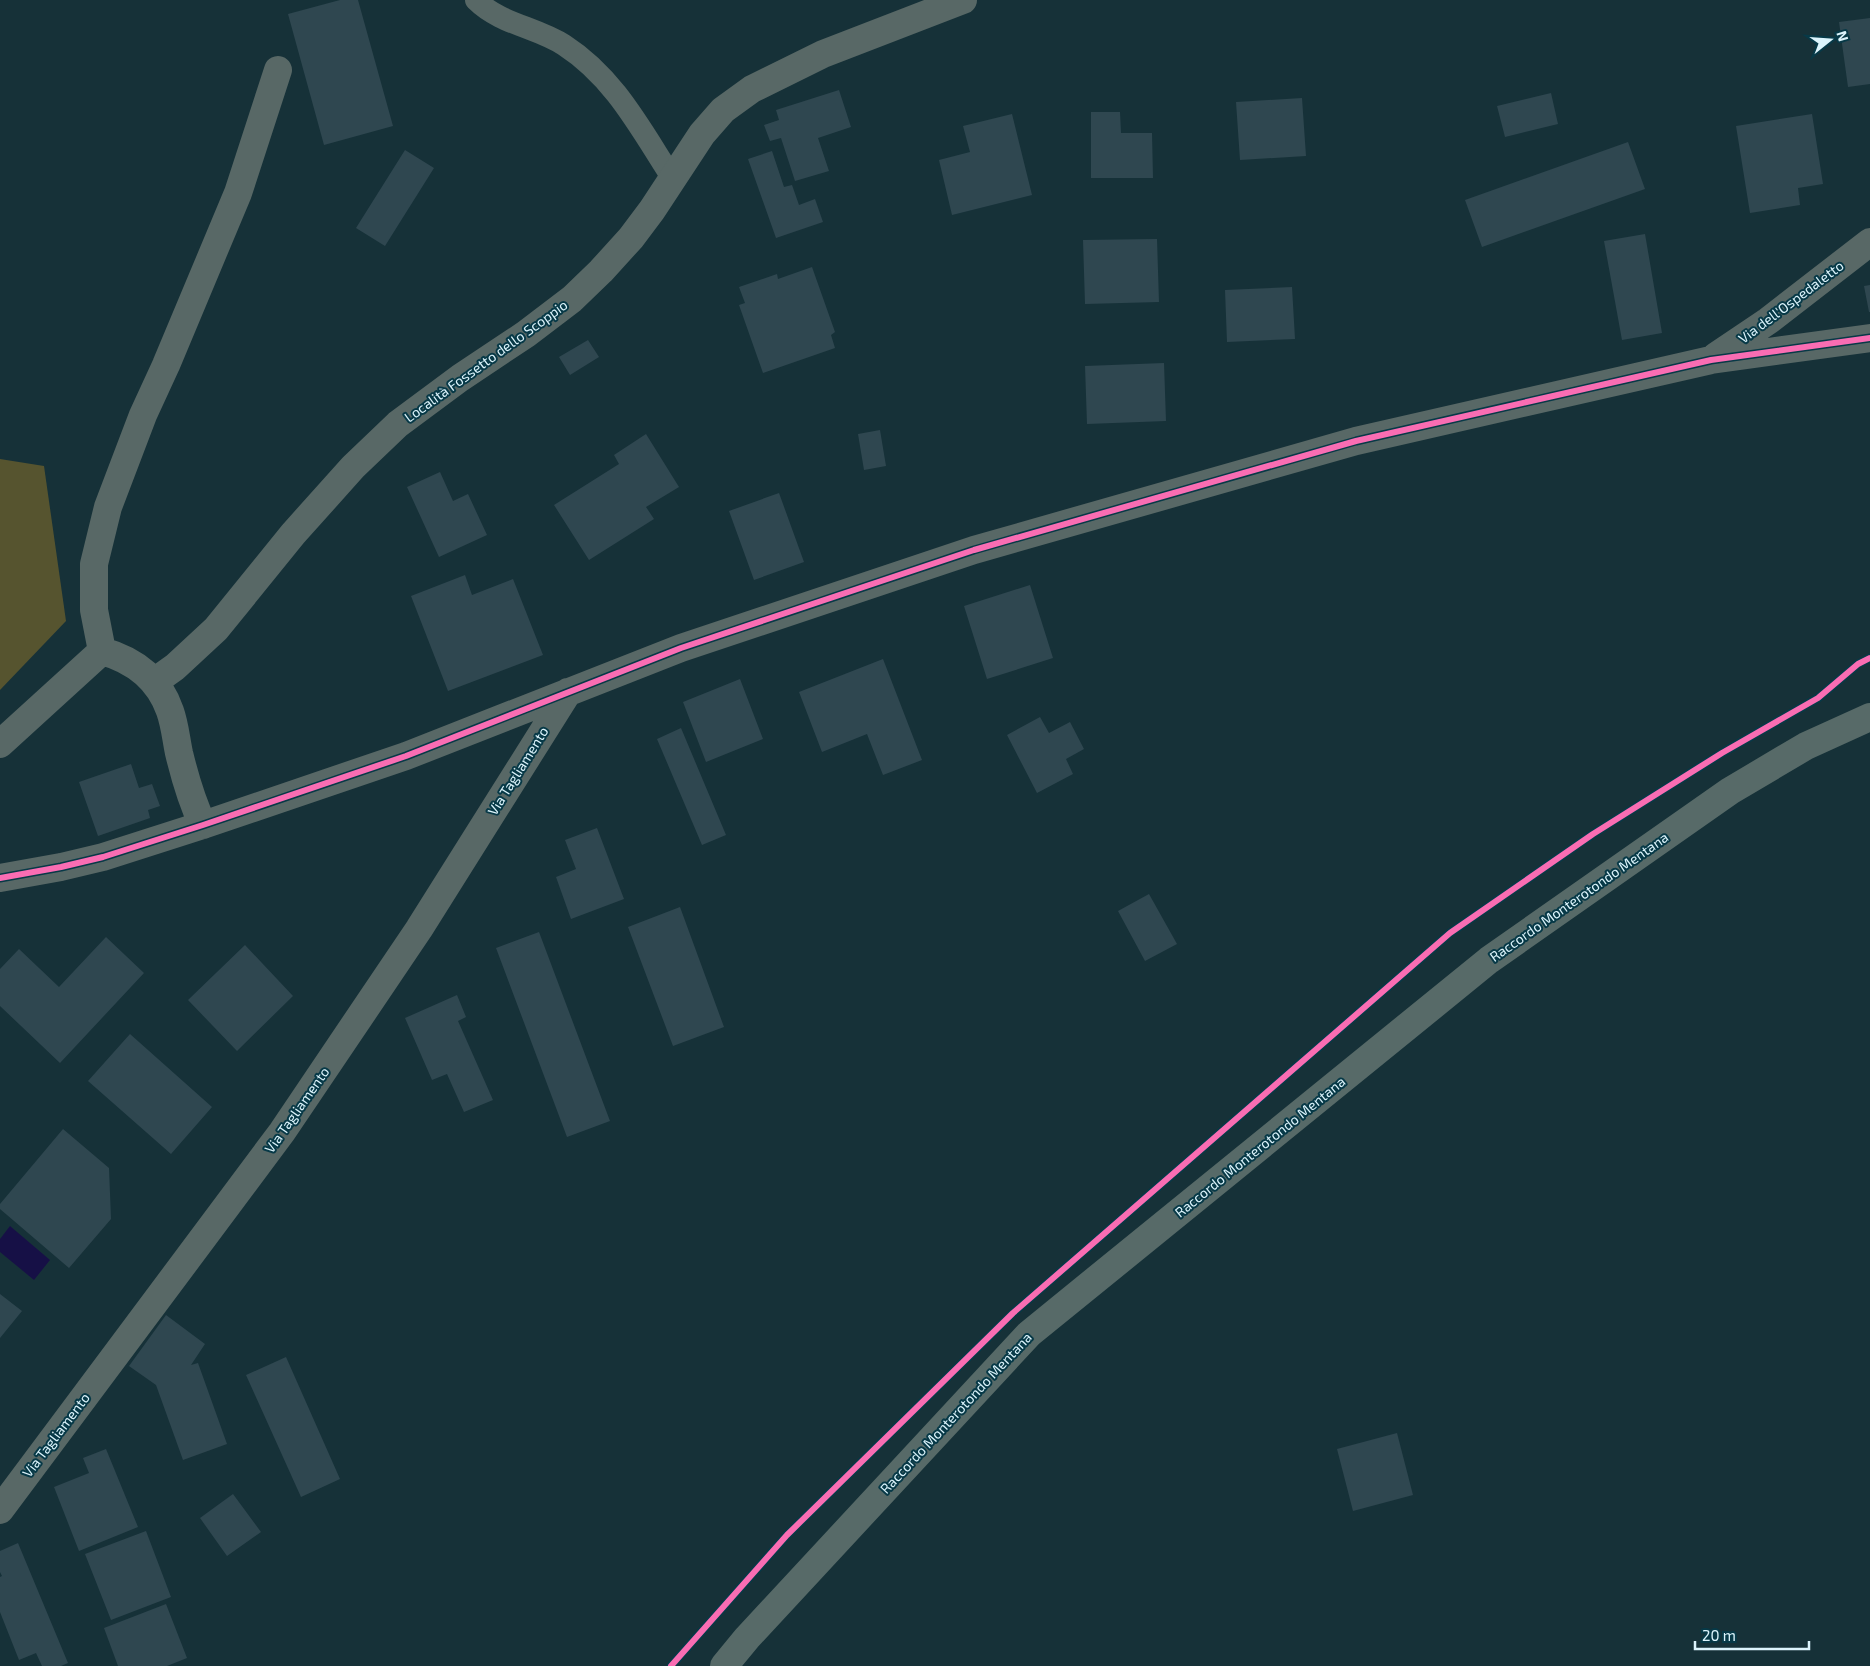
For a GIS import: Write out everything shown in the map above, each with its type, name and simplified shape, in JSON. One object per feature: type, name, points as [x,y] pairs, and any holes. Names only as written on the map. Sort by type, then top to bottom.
[{"type":"main road","name":"Raccordo Monterotondo Mentana","points":[[724,1666],[747,1638],[1029,1334],[1489,960],[1730,791],[1806,746],[1870,717]]},
{"type":"street","name":"Località Fossetto dello Scoppio","points":[[154,682],[175,667],[216,629],[293,534],[353,466],[398,424],[467,373],[526,334],[572,299],[632,238],[712,122],[737,99],[823,54],[963,0]]},
{"type":"street","points":[[102,651],[94,610],[94,564],[108,508],[143,415],[170,356],[238,193],[278,70]]},
{"type":"street","name":"Via dell'Ospedaletto","points":[[1711,360],[1768,321],[1870,242]]},
{"type":"street","points":[[0,878],[52,869],[103,857],[203,825],[406,756],[680,648],[974,550],[1356,441],[1711,360],[1870,338]]},
{"type":"street","points":[[102,651],[129,661],[142,670],[154,682],[164,697],[171,712],[188,787],[203,825]]},
{"type":"street","points":[[0,744],[102,651]]},
{"type":"street","name":"Via Tagliamento","points":[[4,1496],[282,1132],[420,929],[568,692]]},
{"type":"lane","points":[[476,0],[499,17],[539,32],[562,44],[583,58],[604,76],[673,179]]},
{"type":"shaded area","points":[[0,459],[44,466],[66,621],[0,690]]},
{"type":"shaded area","points":[[10,1226],[50,1260],[34,1280],[0,1252],[0,1239]]},
{"type":"building","points":[[340,0],[358,0],[393,126],[324,145],[288,14]]},
{"type":"building","points":[[1870,18],[1870,84],[1848,87],[1839,22]]},
{"type":"building","points":[[839,90],[851,127],[818,138],[829,171],[795,181],[781,138],[770,141],[764,125],[779,120],[776,110]]},
{"type":"building","points":[[1551,93],[1558,124],[1505,137],[1497,106]]},
{"type":"building","points":[[1302,98],[1306,156],[1240,160],[1236,102]]},
{"type":"building","points":[[1091,112],[1120,112],[1121,133],[1152,133],[1153,178],[1091,178]]},
{"type":"building","points":[[1012,114],[1032,195],[952,215],[939,160],[970,152],[963,126]]},
{"type":"building","points":[[1812,114],[1823,184],[1798,188],[1800,205],[1750,213],[1736,126]]},
{"type":"building","points":[[1628,142],[1645,189],[1482,247],[1465,200]]},
{"type":"building","points":[[405,150],[434,168],[385,246],[356,228]]},
{"type":"building","points":[[772,151],[784,187],[792,185],[799,205],[815,199],[823,222],[776,238],[748,159]]},
{"type":"building","points":[[1645,234],[1662,333],[1622,340],[1604,241]]},
{"type":"building","points":[[1157,239],[1159,302],[1085,304],[1083,240]]},
{"type":"building","points":[[812,267],[835,332],[831,335],[835,348],[763,373],[739,305],[745,303],[739,287],[777,274],[778,279]]},
{"type":"building","points":[[1870,285],[1870,312],[1869,312],[1864,286]]},
{"type":"building","points":[[1292,287],[1295,339],[1227,342],[1225,290]]},
{"type":"building","points":[[588,340],[599,357],[570,375],[559,357]]},
{"type":"building","points":[[1164,363],[1166,421],[1087,424],[1085,366]]},
{"type":"building","points":[[880,430],[886,466],[864,470],[858,434]]},
{"type":"building","points":[[646,434],[679,487],[646,507],[654,519],[589,560],[554,505],[619,464],[614,455]]},
{"type":"building","points":[[440,472],[453,501],[468,494],[487,535],[439,557],[407,487]]},
{"type":"building","points":[[779,493],[804,562],[754,580],[729,511]]},
{"type":"building","points":[[465,575],[472,595],[513,579],[543,655],[448,691],[411,596]]},
{"type":"building","points":[[1030,585],[1053,658],[987,679],[964,606]]},
{"type":"building","points":[[883,659],[922,760],[883,775],[867,734],[822,752],[799,692]]},
{"type":"building","points":[[740,679],[763,739],[706,762],[683,702]]},
{"type":"building","points":[[1040,717],[1049,733],[1070,722],[1084,749],[1066,759],[1073,774],[1037,793],[1007,735]]},
{"type":"building","points":[[681,728],[726,835],[702,845],[657,739]]},
{"type":"building","points":[[131,764],[139,788],[152,784],[160,806],[148,810],[150,818],[98,836],[79,782]]},
{"type":"building","points":[[597,828],[624,899],[571,919],[556,877],[576,869],[565,840]]},
{"type":"building","points":[[1149,894],[1177,944],[1145,961],[1118,911]]},
{"type":"building","points":[[680,907],[724,1027],[673,1046],[628,927]]},
{"type":"building","points":[[539,932],[610,1121],[567,1137],[496,948]]},
{"type":"building","points":[[106,937],[144,973],[60,1063],[0,1006],[0,969],[19,949],[59,987]]},
{"type":"building","points":[[245,945],[293,996],[237,1051],[188,1000]]},
{"type":"building","points":[[457,995],[466,1017],[458,1021],[493,1100],[464,1112],[447,1074],[432,1080],[405,1018]]},
{"type":"building","points":[[130,1034],[212,1107],[171,1154],[88,1081]]},
{"type":"building","points":[[63,1129],[109,1168],[111,1219],[69,1268],[0,1209],[0,1204]]},
{"type":"building","points":[[0,1294],[22,1311],[0,1338]]},
{"type":"building","points":[[166,1315],[205,1344],[191,1365],[198,1363],[227,1444],[183,1460],[156,1385],[129,1366]]},
{"type":"building","points":[[286,1357],[340,1479],[301,1497],[246,1375]]},
{"type":"building","points":[[1397,1433],[1413,1495],[1353,1511],[1337,1449]]},
{"type":"building","points":[[106,1449],[138,1527],[79,1551],[54,1487],[89,1473],[83,1458]]},
{"type":"building","points":[[233,1494],[261,1532],[227,1556],[200,1518]]},
{"type":"building","points":[[146,1531],[171,1597],[111,1620],[85,1554]]},
{"type":"building","points":[[18,1543],[68,1663],[61,1666],[42,1666],[36,1653],[19,1660],[0,1612],[0,1577],[2,1576],[0,1572],[0,1551]]},
{"type":"building","points":[[166,1604],[187,1658],[167,1666],[118,1666],[104,1628]]},
{"type":"cycle path","points":[[0,878],[103,857],[203,825],[406,756],[681,648],[974,550],[1356,441],[1711,360],[1870,338]]},
{"type":"cycle path","points":[[671,1666],[787,1535],[1013,1313],[1450,933],[1593,834],[1722,753],[1818,698],[1858,664],[1870,658]]}]
